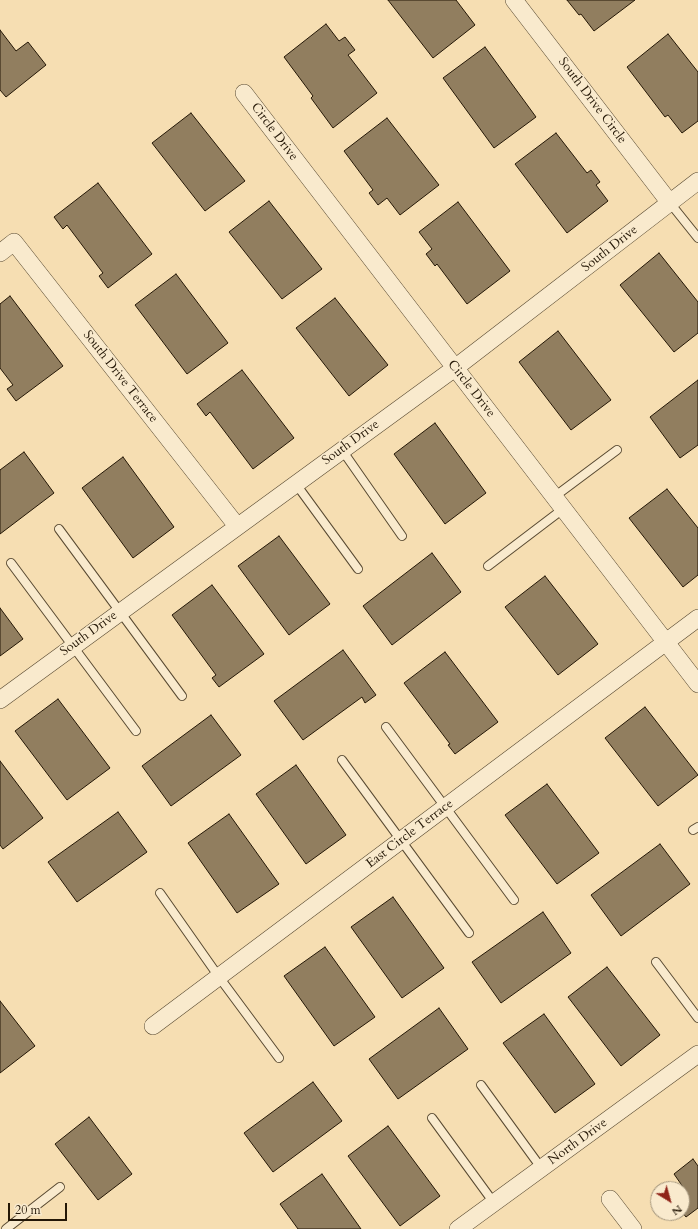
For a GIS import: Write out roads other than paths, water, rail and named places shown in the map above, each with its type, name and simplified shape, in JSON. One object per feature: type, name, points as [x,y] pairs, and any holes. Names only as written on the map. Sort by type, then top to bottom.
[{"type":"street","name":"South Drive Circle","points":[[514,0],[670,203]]},
{"type":"street","name":"Circle Drive","points":[[244,93],[698,684]]},
{"type":"street","name":"South Drive","points":[[0,700],[455,368],[698,181]]},
{"type":"street","name":"South Drive Terrace","points":[[0,253],[14,242],[237,526]]},
{"type":"street","name":"East Circle Terrace","points":[[153,1026],[698,618]]},
{"type":"street","name":"North Drive","points":[[458,1229],[698,1054]]},
{"type":"street","points":[[610,1199],[633,1229]]},
{"type":"lane","points":[[670,203],[698,238]]},
{"type":"lane","points":[[342,450],[402,536]]},
{"type":"lane","points":[[488,566],[617,450]]},
{"type":"lane","points":[[296,484],[358,569]]},
{"type":"lane","points":[[59,529],[182,696]]},
{"type":"lane","points":[[11,563],[136,731]]},
{"type":"lane","points":[[386,727],[514,900]]},
{"type":"lane","points":[[342,760],[470,933]]},
{"type":"lane","points":[[160,893],[219,977],[279,1058]]},
{"type":"lane","points":[[656,962],[698,1018]]},
{"type":"lane","points":[[481,1085],[542,1168]]},
{"type":"lane","points":[[432,1118],[494,1203]]},
{"type":"lane","points":[[6,1229],[60,1187]]}]
